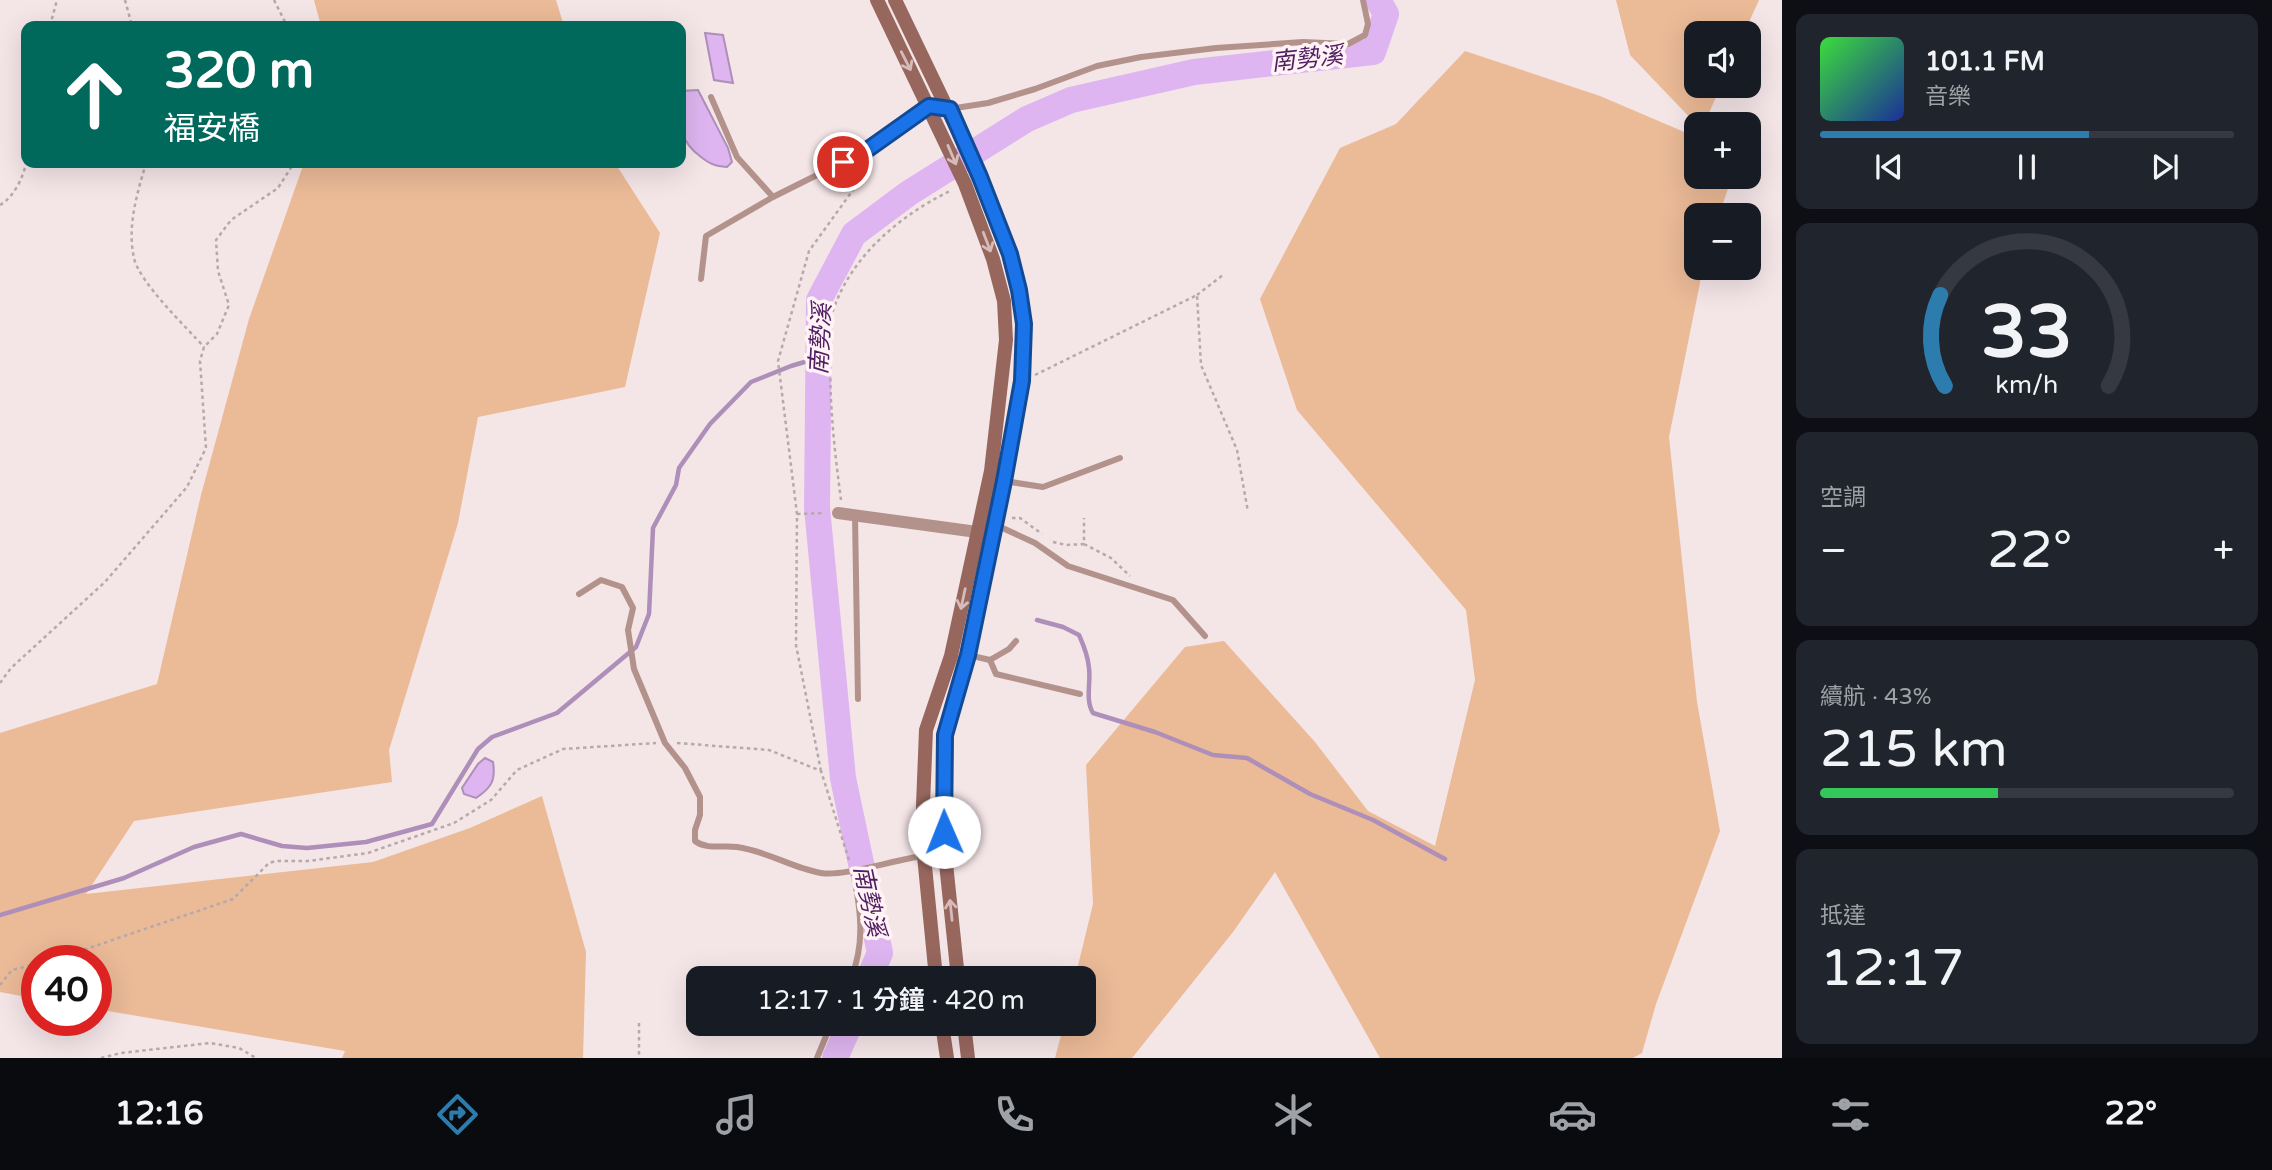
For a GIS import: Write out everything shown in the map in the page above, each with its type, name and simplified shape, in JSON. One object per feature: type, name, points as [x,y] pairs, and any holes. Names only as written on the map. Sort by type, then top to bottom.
[{"type":"street","points":[[877,0],[963,181],[993,259],[1004,301],[1006,340],[1003,380],[991,471],[951,656],[926,730],[919,856],[934,966]]},
{"type":"street","points":[[895,0],[911,37],[950,109],[980,177],[1010,254],[1024,324],[1022,381],[996,525],[968,655],[945,735],[945,854],[957,966]]},
{"type":"street","points":[[929,106],[950,109]]},
{"type":"street","points":[[1003,380],[1022,381]]},
{"type":"street","points":[[845,514],[977,532],[996,525]]},
{"type":"street","points":[[951,656],[968,655]]},
{"type":"street","points":[[919,856],[945,854]]},
{"type":"street","points":[[944,1036],[947,1058]]},
{"type":"street","points":[[965,1036],[968,1058]]},
{"type":"lane","points":[[950,109],[988,103],[1097,66],[1142,57],[1254,45],[1303,42],[1348,44],[1365,35],[1368,24],[1363,0]]},
{"type":"lane","points":[[710,97],[737,158],[774,197]]},
{"type":"lane","points":[[701,279],[706,236],[774,197],[867,150],[929,106]]},
{"type":"lane","points":[[1004,481],[1043,487],[1120,458]]},
{"type":"lane","points":[[845,514],[858,699]]},
{"type":"lane","points":[[996,525],[1035,543],[1068,566],[1172,600],[1205,636]]},
{"type":"lane","points":[[579,594],[601,580],[622,587],[633,608],[628,630],[634,669],[665,743],[685,768],[700,797],[695,841],[701,845],[736,846],[761,852],[824,874],[919,856]]},
{"type":"lane","points":[[968,655],[990,660],[1009,649],[1016,641]]},
{"type":"lane","points":[[990,660],[996,674],[1080,694]]},
{"type":"lane","points":[[854,869],[862,924],[856,966]]},
{"type":"lane","points":[[817,1058],[826,1036]]},
{"type":"path","points":[[51,21],[57,0]]},
{"type":"path","points":[[125,0],[131,21]]},
{"type":"path","points":[[274,0],[284,21]]},
{"type":"path","points":[[854,869],[821,771],[796,645],[797,514],[778,361],[809,251],[853,190],[867,150]]},
{"type":"path","points":[[0,205],[7,201],[25,168]]},
{"type":"path","points":[[145,168],[132,212],[134,260],[150,285],[204,347]]},
{"type":"path","points":[[0,683],[11,668],[105,582],[187,487],[206,448],[200,360],[204,347],[217,334],[229,305],[218,271],[216,240],[231,220],[278,188],[291,168]]},
{"type":"path","points":[[797,514],[845,514],[835,457],[829,371],[832,310],[847,278],[876,243],[906,215],[963,181]]},
{"type":"path","points":[[1022,381],[1197,295],[1223,275]]},
{"type":"path","points":[[1197,295],[1201,365],[1237,450],[1248,512]]},
{"type":"path","points":[[996,525],[1009,519],[1020,518],[1054,542],[1066,545],[1084,544],[1111,558],[1125,569],[1140,589]]},
{"type":"path","points":[[1084,518],[1084,544]]},
{"type":"path","points":[[98,945],[233,899],[269,863],[276,860],[308,861],[368,853],[454,823],[491,800],[517,769],[563,748],[665,743],[769,750],[821,771]]},
{"type":"path","points":[[0,985],[12,970],[21,968]]},
{"type":"path","points":[[639,1023],[639,1058]]},
{"type":"path","points":[[101,1058],[121,1053],[210,1043],[239,1048],[256,1058]]},
{"type":"shaded area","points":[[314,0],[556,0],[562,21],[320,21]]},
{"type":"shaded area","points":[[1616,0],[1759,0],[1749,21],[1684,21],[1684,98],[1716,98],[1709,112],[1685,112],[1630,55]]},
{"type":"shaded area","points":[[705,33],[723,35],[733,83],[714,80]]},
{"type":"shaded area","points":[[1465,51],[1600,96],[1684,132],[1684,189],[1728,189],[1723,203],[1684,203],[1684,280],[1701,280],[1669,437],[1697,702],[1720,831],[1656,1004],[1642,1053],[1633,1058],[1380,1058],[1275,872],[1233,932],[1132,1058],[1055,1058],[1061,1036],[1096,1036],[1096,966],[1078,966],[1093,904],[1086,765],[1185,647],[1224,641],[1315,742],[1368,811],[1435,846],[1475,680],[1466,610],[1297,410],[1260,299],[1340,148],[1396,124]]},
{"type":"shaded area","points":[[698,90],[728,148],[732,162],[727,167],[704,159],[687,143],[686,91]]},
{"type":"shaded area","points":[[302,168],[618,168],[660,233],[625,387],[478,417],[458,523],[389,750],[392,782],[134,821],[86,894],[373,862],[470,828],[542,796],[586,952],[583,1058],[342,1058],[345,1051],[112,1012],[112,945],[21,945],[21,996],[0,992],[0,733],[157,684],[201,495],[249,319]]},
{"type":"shaded area","points":[[485,758],[493,762],[494,774],[491,783],[476,798],[464,794],[462,788]]},
{"type":"waterway","name":"南勢溪","points":[[874,966],[880,953],[843,778],[817,508],[819,300],[854,234],[909,193],[1027,119],[1071,100],[1194,72],[1373,52],[1386,14],[1378,0]]},
{"type":"waterway","points":[[0,915],[124,878],[194,847],[241,834],[282,846],[307,848],[366,842],[432,824],[478,749],[492,737],[557,713],[636,647],[649,614],[653,528],[676,485],[679,468],[710,424],[751,382],[818,358]]},
{"type":"waterway","points":[[1037,620],[1063,627],[1079,635],[1086,651],[1089,697],[1093,713],[1155,732],[1213,755],[1247,758],[1310,794],[1373,820],[1445,859]]},
{"type":"waterway","name":"南勢溪","points":[[835,1058],[845,1036]]},
{"type":"route","points":[[843,162],[867,150],[929,106],[950,109],[1010,254],[1019,290],[1024,324],[1022,381],[968,655],[945,735],[944,832]]}]
